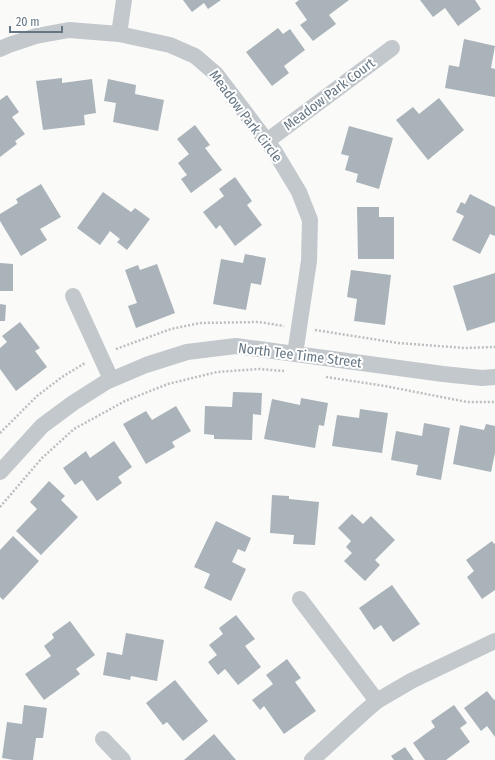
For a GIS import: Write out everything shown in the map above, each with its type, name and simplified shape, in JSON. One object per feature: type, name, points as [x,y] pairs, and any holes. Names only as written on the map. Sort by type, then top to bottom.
[{"type":"street","points":[[119,34],[124,0]]},
{"type":"street","name":"Meadow Park Circle","points":[[0,49],[36,36],[69,30],[119,34],[170,44],[195,56],[216,74],[275,152],[300,192],[310,220],[309,261],[295,354]]},
{"type":"street","name":"Meadow Park Court","points":[[267,141],[392,48]]},
{"type":"street","points":[[73,296],[111,379]]},
{"type":"street","name":"North Tee Time Street","points":[[0,472],[42,426],[73,403],[111,379],[146,365],[187,352],[236,346],[443,374],[482,378],[495,377]]},
{"type":"street","points":[[300,599],[377,701]]},
{"type":"street","points":[[312,760],[377,701],[411,681],[495,641]]},
{"type":"street","points":[[103,739],[123,760]]},
{"type":"path","points":[[0,507],[42,458],[74,430],[125,401],[168,384],[217,372],[259,369],[290,371]]},
{"type":"path","points":[[320,376],[385,386],[467,402],[495,402]]},
{"type":"building","points":[[183,0],[221,0],[208,9],[204,3],[192,12]]},
{"type":"building","points":[[299,0],[349,0],[329,15],[336,24],[313,41],[300,25],[307,20],[295,3]]},
{"type":"building","points":[[420,0],[475,0],[481,9],[458,26],[445,8],[433,17]]},
{"type":"building","points":[[278,28],[283,34],[290,29],[305,50],[284,66],[289,73],[272,86],[246,52]]},
{"type":"building","points":[[464,39],[495,46],[491,68],[495,69],[495,97],[445,88],[449,65],[459,67]]},
{"type":"building","points":[[62,78],[62,83],[92,79],[96,113],[84,115],[85,125],[43,130],[36,81]]},
{"type":"building","points":[[108,79],[136,85],[135,94],[164,100],[158,131],[113,122],[116,103],[104,101]]},
{"type":"building","points":[[7,95],[19,112],[12,117],[25,134],[15,141],[17,144],[0,157],[0,100]]},
{"type":"building","points":[[439,98],[464,130],[428,160],[396,120],[413,107],[419,114]]},
{"type":"building","points":[[195,125],[210,145],[205,148],[222,170],[191,193],[181,179],[187,175],[178,163],[189,154],[177,139]]},
{"type":"building","points":[[349,126],[393,138],[379,189],[356,182],[358,174],[345,170],[349,156],[341,154]]},
{"type":"building","points":[[235,177],[252,201],[247,205],[262,225],[235,246],[220,225],[216,229],[203,212],[224,196],[219,189]]},
{"type":"building","points":[[41,184],[61,217],[40,229],[47,240],[21,256],[0,221],[0,214],[18,203],[16,199]]},
{"type":"building","points":[[103,192],[131,212],[135,208],[150,219],[127,250],[117,242],[120,239],[110,231],[100,245],[77,228]]},
{"type":"building","points":[[470,194],[495,207],[495,236],[490,234],[480,254],[452,240],[464,216],[456,212],[461,202],[465,204]]},
{"type":"building","points":[[357,207],[379,207],[379,217],[394,217],[394,259],[358,259]]},
{"type":"building","points":[[245,254],[266,258],[261,285],[251,283],[246,310],[213,304],[221,259],[243,263]]},
{"type":"building","points":[[0,263],[13,264],[13,291],[0,291]]},
{"type":"building","points":[[157,264],[175,313],[136,328],[128,306],[137,303],[125,270],[138,265],[140,270]]},
{"type":"building","points":[[351,270],[391,275],[385,325],[354,321],[357,299],[347,297]]},
{"type":"building","points":[[495,273],[495,322],[467,331],[453,286]]},
{"type":"building","points":[[0,304],[6,305],[5,321],[0,321]]},
{"type":"building","points":[[20,322],[40,348],[35,351],[47,367],[16,391],[0,369],[0,348],[7,342],[2,336]]},
{"type":"building","points":[[233,392],[262,393],[261,415],[253,414],[252,440],[214,439],[214,435],[204,434],[205,406],[232,407]]},
{"type":"building","points":[[301,398],[328,403],[324,426],[319,425],[315,448],[264,439],[272,399],[300,405]]},
{"type":"building","points":[[176,406],[191,431],[172,442],[175,447],[146,464],[123,424],[146,411],[152,420]]},
{"type":"building","points":[[360,409],[388,413],[382,453],[332,446],[337,415],[359,418]]},
{"type":"building","points":[[424,423],[450,428],[441,480],[416,475],[418,465],[391,460],[396,431],[422,436]]},
{"type":"building","points":[[486,424],[495,426],[495,453],[491,472],[453,464],[460,425],[484,430]]},
{"type":"building","points":[[114,441],[132,467],[118,477],[122,483],[97,501],[82,480],[75,485],[63,468],[86,451],[90,458]]},
{"type":"building","points":[[49,481],[65,496],[61,500],[78,517],[41,555],[16,531],[37,509],[30,502]]},
{"type":"building","points":[[272,495],[289,496],[289,499],[319,502],[315,545],[293,544],[294,535],[270,533]]},
{"type":"building","points":[[352,514],[363,524],[371,516],[395,540],[375,560],[380,565],[365,581],[344,561],[352,553],[346,547],[351,541],[338,528]]},
{"type":"building","points":[[216,521],[251,538],[245,552],[238,549],[232,562],[246,569],[231,601],[204,588],[210,574],[194,567]]},
{"type":"building","points":[[13,536],[39,561],[3,600],[0,597],[0,550]]},
{"type":"building","points":[[492,541],[494,544],[495,543],[495,590],[482,599],[467,577],[474,571],[466,560]]},
{"type":"building","points":[[392,585],[420,624],[393,642],[381,625],[374,630],[359,608]]},
{"type":"building","points":[[236,615],[255,639],[245,646],[261,667],[238,685],[225,669],[218,675],[208,662],[217,655],[209,645],[223,634],[219,628]]},
{"type":"building","points":[[70,621],[95,655],[76,669],[80,674],[44,700],[25,674],[51,656],[44,646],[54,638],[52,634]]},
{"type":"building","points":[[126,633],[164,640],[157,681],[131,676],[130,680],[103,675],[107,652],[122,655]]},
{"type":"building","points":[[287,659],[301,678],[295,682],[316,711],[284,734],[264,706],[260,710],[252,700],[273,684],[266,675]]},
{"type":"building","points":[[175,680],[208,721],[183,741],[167,722],[163,725],[146,703]]},
{"type":"building","points":[[487,691],[494,700],[495,699],[495,737],[487,726],[481,731],[464,708]]},
{"type":"building","points":[[24,705],[47,708],[43,738],[36,738],[33,760],[14,760],[2,758],[7,722],[22,724]]},
{"type":"building","points":[[454,705],[467,723],[460,728],[470,742],[446,760],[425,760],[413,743],[435,727],[431,721]]},
{"type":"building","points":[[214,734],[236,760],[184,760]]},
{"type":"building","points":[[405,747],[414,760],[394,760],[391,756]]}]
